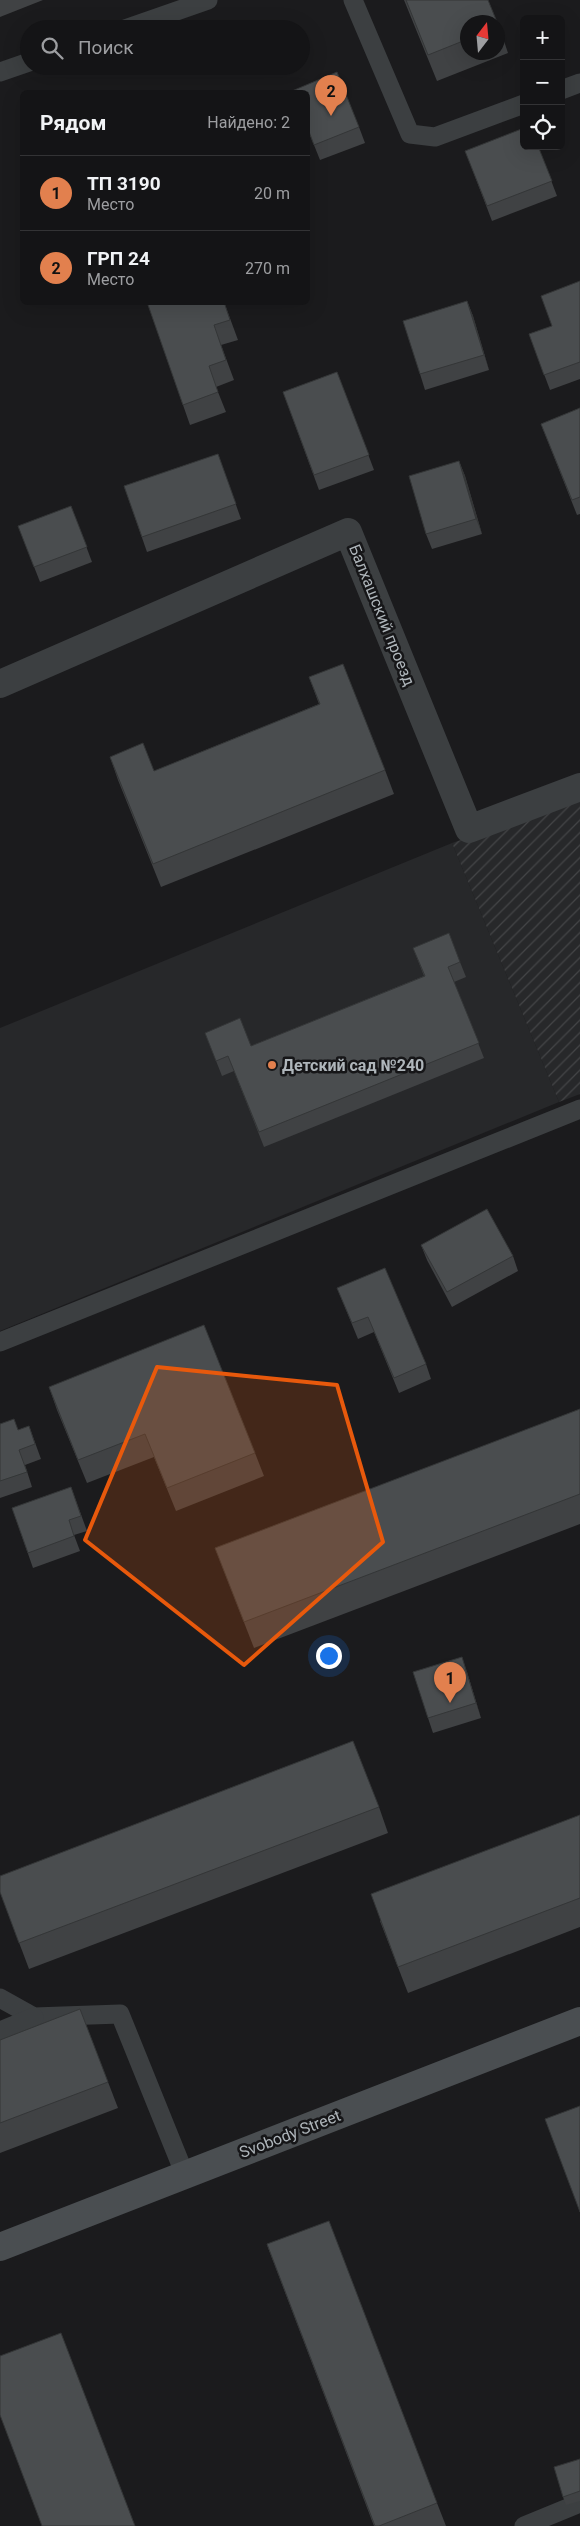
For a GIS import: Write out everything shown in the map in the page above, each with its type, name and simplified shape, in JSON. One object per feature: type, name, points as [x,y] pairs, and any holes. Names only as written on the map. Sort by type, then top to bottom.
[{"type":"main road","name":"Svobody Street","points":[[0,2247],[580,2021]]},
{"type":"street","name":"Балхашский проезд","points":[[0,684],[348,532],[469,829],[580,787]]},
{"type":"lane","points":[[151,20],[208,0]]},
{"type":"lane","points":[[353,0],[410,134],[435,137],[521,105]]},
{"type":"lane","points":[[0,72],[20,65]]},
{"type":"lane","points":[[565,88],[580,82]]},
{"type":"lane","points":[[0,1342],[580,1109]]},
{"type":"lane","points":[[0,1998],[34,2017]]},
{"type":"lane","points":[[0,2031],[34,2017],[120,2014],[185,2175]]},
{"type":"lane","points":[[524,2526],[580,2503]]},
{"type":"highlighted area","points":[[157,1367],[337,1385],[383,1542],[244,1665],[85,1540]]},
{"type":"shaded area","points":[[580,800],[580,1094],[559,1102],[452,843]]},
{"type":"shaded area","name":"Детский сад №240","points":[[452,843],[559,1102],[0,1331],[0,1028]]},
{"type":"building","points":[[406,0],[488,0],[494,15],[460,15],[460,42],[428,55]]},
{"type":"building","points":[[337,72],[359,127],[314,145],[310,134],[310,90],[294,90]]},
{"type":"building","points":[[520,130],[520,150],[540,150],[552,181],[487,206],[465,151]]},
{"type":"building","points":[[580,281],[580,362],[544,375],[529,334],[552,326],[541,296]]},
{"type":"building","points":[[467,301],[484,355],[420,374],[403,321]]},
{"type":"building","points":[[148,305],[225,305],[230,320],[214,325],[226,360],[209,366],[218,392],[183,405]]},
{"type":"building","points":[[337,372],[369,455],[314,475],[283,392]]},
{"type":"building","points":[[580,408],[580,497],[572,500],[541,424]]},
{"type":"building","points":[[218,454],[236,504],[142,537],[124,486]]},
{"type":"building","points":[[459,461],[476,519],[426,534],[409,476]]},
{"type":"building","points":[[71,506],[87,547],[34,567],[18,526]]},
{"type":"building","points":[[343,664],[385,770],[153,864],[110,757],[143,743],[154,771],[320,704],[309,677]]},
{"type":"building","points":[[449,933],[460,962],[448,967],[479,1043],[259,1132],[228,1056],[216,1061],[205,1033],[240,1018],[251,1046],[425,976],[413,948]]},
{"type":"building","points":[[487,1209],[513,1256],[447,1292],[421,1245]]},
{"type":"building","points":[[385,1268],[426,1364],[394,1378],[368,1317],[352,1323],[337,1288]]},
{"type":"building","points":[[204,1325],[255,1453],[167,1488],[145,1434],[78,1460],[49,1387]]},
{"type":"building","points":[[580,1409],[580,1494],[244,1622],[215,1548]]},
{"type":"building","points":[[14,1419],[18,1430],[29,1426],[35,1444],[19,1450],[27,1472],[0,1481],[0,1424]]},
{"type":"building","points":[[71,1487],[81,1516],[69,1520],[74,1536],[28,1553],[12,1508]]},
{"type":"building","points":[[462,1657],[476,1703],[428,1718],[413,1672]]},
{"type":"building","points":[[353,1741],[379,1807],[19,1943],[0,1892],[0,1876]]},
{"type":"building","points":[[580,1815],[580,1898],[398,1967],[371,1894]]},
{"type":"building","points":[[80,2009],[108,2082],[0,2123],[0,2040]]},
{"type":"building","points":[[580,2106],[580,2212],[545,2119]]},
{"type":"building","points":[[329,2221],[437,2503],[379,2526],[375,2526],[267,2244]]},
{"type":"building","points":[[61,2333],[135,2526],[42,2526],[0,2415],[0,2356]]},
{"type":"building","points":[[580,2459],[580,2491],[563,2497],[554,2467]]},
{"type":"place","name":"ГРП 24","points":[[331,116]]},
{"type":"place","name":"Детский сад №240","points":[[272,1065]]},
{"type":"place","name":"ТП 3190","points":[[450,1703]]}]
